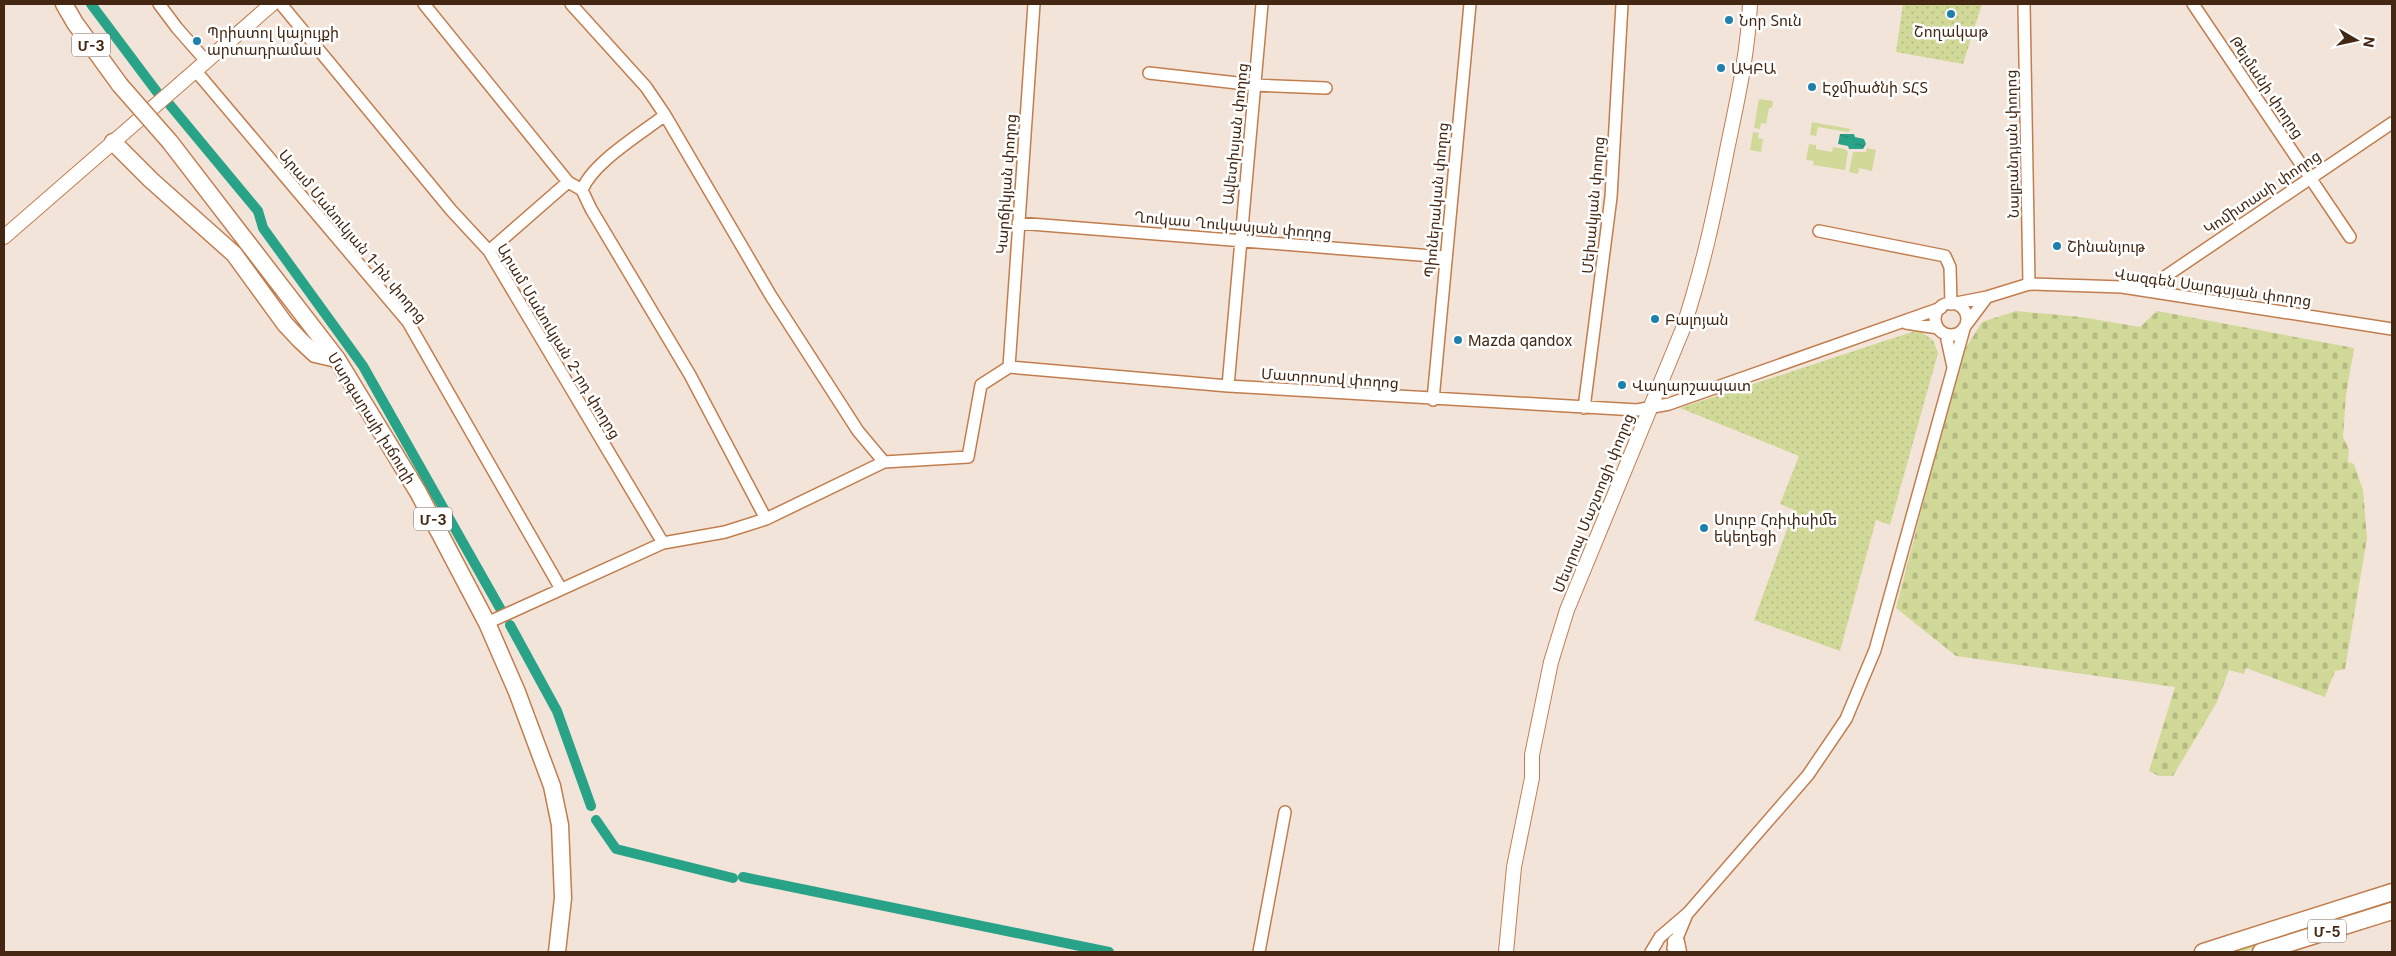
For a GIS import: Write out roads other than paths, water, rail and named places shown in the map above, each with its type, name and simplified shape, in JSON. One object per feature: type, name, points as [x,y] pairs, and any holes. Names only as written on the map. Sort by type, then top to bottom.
[{"type":"highway","name":"Մարգարայի խճուղի","points":[[64,4],[75,23],[120,85],[170,142],[337,359],[418,492],[487,623],[517,692],[552,786],[560,825],[563,898],[556,952]]},
{"type":"highway","points":[[112,142],[151,180],[234,254],[285,324],[300,340],[315,354],[337,359]]},
{"type":"highway","name":"Մ-5","points":[[2203,952],[2392,892]]},
{"type":"highway","name":"Մ-5","points":[[2261,952],[2392,911]]},
{"type":"main road","points":[[4,237],[272,4]]},
{"type":"main road","name":"Մեսրոպ Մաշտոցի փողոց","points":[[1532,755],[1551,662],[1566,610],[1650,408],[1697,287],[1742,83],[1748,42],[1750,4]]},
{"type":"main road","points":[[1497,952],[1506,868],[1525,771],[1532,755]]},
{"type":"main road","points":[[1506,952],[1514,867],[1532,778],[1532,755]]},
{"type":"street","name":"Արամ Մանուկյան 1-ին փողոց","points":[[159,4],[177,28],[200,66],[408,322],[561,589]]},
{"type":"street","name":"Արամ Մանուկյան 2-րդ փողոց","points":[[272,4],[489,251],[663,543]]},
{"type":"street","points":[[424,4],[568,182],[582,190],[591,209],[690,375],[766,519]]},
{"type":"street","points":[[571,4],[646,87],[665,115],[771,296],[858,431],[884,462]]},
{"type":"street","name":"Կարճիկյան փողոց","points":[[1009,367],[1034,4]]},
{"type":"street","name":"Ավետիսյան փողոց","points":[[1228,386],[1262,4]]},
{"type":"street","name":"Պիոներական փողոց","points":[[1433,400],[1470,4]]},
{"type":"street","name":"Մեխակյան փողոց","points":[[1584,408],[1611,197],[1622,4]]},
{"type":"street","name":"Նալբանդյան փողոց","points":[[2024,4],[2029,284]]},
{"type":"street","name":"Թելմանի փողոց","points":[[2193,4],[2350,237]]},
{"type":"street","points":[[1149,74],[1255,85],[1326,88]]},
{"type":"street","points":[[582,190],[586,180],[611,156],[665,115]]},
{"type":"street","name":"Կոմիտասի փողոց","points":[[2153,290],[2163,278],[2392,123]]},
{"type":"street","points":[[489,251],[568,182]]},
{"type":"street","name":"Ղուկաս Ղուկասյան փողոց","points":[[1018,222],[1445,257]]},
{"type":"street","points":[[1819,231],[1945,256],[1950,267],[1946,306]]},
{"type":"street","name":"Վազգեն Սարգսյան փողոց","points":[[1904,322],[1946,306],[1987,297],[2029,284],[2153,290],[2392,329]]},
{"type":"street","points":[[1904,322],[1956,335],[1965,327],[1987,297]]},
{"type":"street","points":[[1651,952],[1660,937],[1688,912],[1808,774],[1846,719],[1875,650],[1954,371],[1965,327],[1965,311],[1956,304],[1946,306],[1936,317],[1954,371]]},
{"type":"street","name":"Մատրոսով փողոց","points":[[1009,367],[1228,386],[1433,400],[1638,410],[1669,404],[1904,322]]},
{"type":"street","points":[[487,623],[663,543],[725,532],[766,519],[884,462],[968,457],[982,385],[1009,367]]},
{"type":"street","points":[[1259,952],[1286,812]]},
{"type":"street","points":[[1675,949],[1688,912]]},
{"type":"water","points":[[1840,134],[1854,134],[1855,137],[1864,139],[1866,144],[1863,149],[1849,149],[1848,146],[1838,144]]},
{"type":"waterway","points":[[91,4],[157,92]]},
{"type":"waterway","points":[[170,105],[258,211],[263,228],[363,366],[501,610]]},
{"type":"waterway","points":[[510,625],[557,711],[591,806]]},
{"type":"waterway","points":[[596,820],[616,849],[733,878]]},
{"type":"waterway","points":[[743,877],[1109,952]]},
{"type":"place","name":"Շողակաթ","points":[[1951,14]]},
{"type":"place","name":"Նոր Տուն","points":[[1729,20]]},
{"type":"place","name":"Պրիստոլ կայույքի արտադրամաս","points":[[197,41]]},
{"type":"place","name":"ԱԿԲԱ","points":[[1721,68]]},
{"type":"place","name":"Էջմիածնի ՏՀՏ","points":[[1812,87]]},
{"type":"place","name":"Շինանյութ","points":[[2057,246]]},
{"type":"place","name":"Բալոյան","points":[[1655,319]]},
{"type":"place","name":"Mazda qandox","points":[[1458,340]]},
{"type":"place","name":"Վաղարշապատ","points":[[1622,385]]},
{"type":"place","name":"Սուրբ Հռիփսիմե եկեղեցի","points":[[1704,528]]}]
